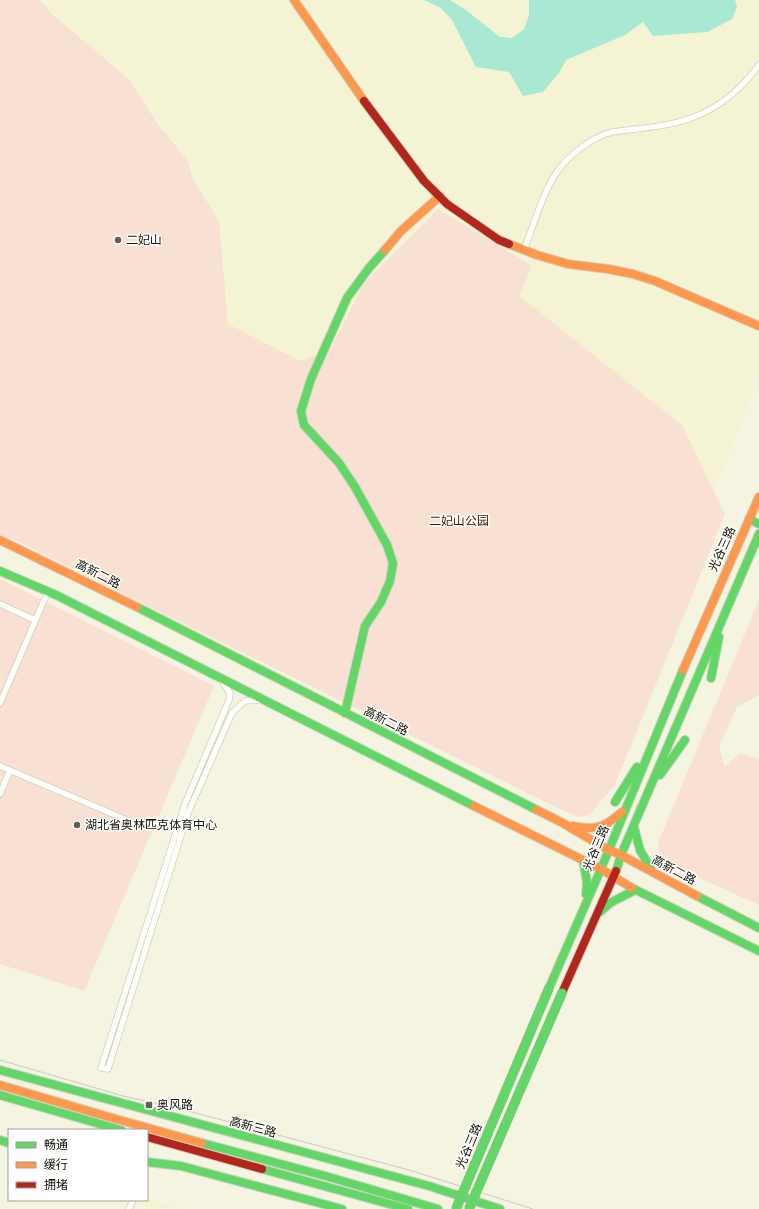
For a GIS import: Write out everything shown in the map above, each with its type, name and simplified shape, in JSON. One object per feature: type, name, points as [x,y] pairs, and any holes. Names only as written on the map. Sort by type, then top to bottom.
[{"type":"main road","points":[[294,0],[361,96],[424,181],[466,218],[499,240],[524,250],[568,264],[608,269],[648,279],[759,326]]},
{"type":"main road","points":[[345,713],[365,626],[381,602],[390,581],[393,563],[387,545],[355,487],[339,463],[304,425],[301,411],[311,379],[347,298],[369,268],[401,231],[440,196]]},
{"type":"main road","name":"光谷三路","points":[[456,1209],[586,900],[609,849],[697,636],[759,497]]},
{"type":"main road","points":[[749,519],[759,524]]},
{"type":"main road","name":"光谷三路","points":[[469,1209],[614,876],[621,855],[759,534]]},
{"type":"main road","name":"高新二路","points":[[0,540],[221,649],[561,822],[759,928]]},
{"type":"main road","points":[[744,569],[759,554]]},
{"type":"main road","points":[[0,571],[48,591],[218,676],[262,700],[583,860],[614,876],[635,890],[759,951]]},
{"type":"main road","points":[[711,678],[723,619]]},
{"type":"main road","points":[[650,789],[685,740]]},
{"type":"main road","points":[[615,802],[652,743]]},
{"type":"main road","points":[[561,822],[583,829],[594,829],[606,825],[625,809]]},
{"type":"main road","points":[[634,827],[640,850],[650,868],[656,874]]},
{"type":"main road","points":[[583,860],[587,882],[586,900]]},
{"type":"main road","points":[[597,914],[610,903],[635,890]]},
{"type":"main road","name":"高新三路","points":[[0,1070],[428,1186],[500,1209]]},
{"type":"main road","points":[[0,1085],[122,1122],[327,1177],[438,1209]]},
{"type":"main road","points":[[0,1094],[117,1129]]},
{"type":"main road","points":[[148,1137],[408,1209]]},
{"type":"main road","points":[[148,1162],[181,1166],[342,1209]]},
{"type":"street","points":[[524,250],[548,189],[558,170],[572,156],[591,141],[612,132],[682,122],[702,114],[735,93],[759,65]]},
{"type":"street","points":[[0,703],[48,591]]},
{"type":"street","points":[[0,604],[35,620]]},
{"type":"street","points":[[218,676],[230,693],[229,700],[185,804],[101,1068],[108,1069],[188,813],[200,784],[232,713],[245,701],[262,700]]},
{"type":"street","points":[[0,766],[141,826]]},
{"type":"street","points":[[0,794],[10,770]]},
{"type":"shaded area","points":[[35,0],[759,0],[759,377],[589,815],[34,556],[41,541],[192,356],[219,221],[188,161],[130,80]]},
{"type":"shaded area","points":[[148,1199],[182,1209],[143,1209]]},
{"type":"green space","name":"二妃山公园","points":[[0,0],[40,0],[53,15],[130,80],[157,123],[188,161],[193,179],[219,221],[228,324],[301,361],[330,350],[365,282],[438,209],[532,266],[519,296],[682,425],[725,514],[615,785],[589,815],[578,817],[560,809],[17,541],[0,535]]},
{"type":"green space","name":"湖北省奥林匹克体育中心","points":[[0,579],[214,686],[84,991],[0,964]]},
{"type":"green space","points":[[759,600],[759,695],[737,707],[719,747],[725,767],[740,753],[759,759],[759,905],[673,866],[659,854],[658,843]]},
{"type":"water","points":[[424,0],[450,0],[466,10],[500,37],[512,38],[524,29],[529,15],[529,0],[735,0],[737,7],[732,19],[707,32],[653,36],[643,22],[625,35],[566,60],[559,73],[543,92],[523,96],[509,72],[476,67],[452,20],[441,8]]},
{"type":"tram line","points":[[0,1060],[123,1096],[177,1108],[409,1170],[533,1209]]},
{"type":"traffic: fast","points":[[345,713],[365,626],[381,602],[390,581],[393,563],[387,545],[355,487],[339,463],[304,425],[301,411],[311,379],[347,298],[369,268],[385,250]]},
{"type":"traffic: fast","points":[[749,519],[759,524]]},
{"type":"traffic: fast","points":[[616,871],[621,855],[759,534]]},
{"type":"traffic: fast","points":[[0,571],[56,595],[474,806]]},
{"type":"traffic: fast","points":[[137,607],[537,810]]},
{"type":"traffic: fast","points":[[711,678],[719,637]]},
{"type":"traffic: fast","points":[[549,988],[601,869],[683,670]]},
{"type":"traffic: fast","points":[[660,775],[685,740]]},
{"type":"traffic: fast","points":[[615,802],[637,767]]},
{"type":"traffic: fast","points":[[634,827],[640,850],[652,871]]},
{"type":"traffic: fast","points":[[583,860],[587,882],[586,894]]},
{"type":"traffic: fast","points":[[632,888],[759,951]]},
{"type":"traffic: fast","points":[[600,912],[610,903],[635,890]]},
{"type":"traffic: fast","points":[[697,896],[759,928]]},
{"type":"traffic: fast","points":[[456,1209],[549,988]]},
{"type":"traffic: fast","points":[[469,1209],[562,993]]},
{"type":"traffic: fast","points":[[0,1070],[429,1186],[500,1209]]},
{"type":"traffic: fast","points":[[0,1095],[118,1129]]},
{"type":"traffic: fast","points":[[0,1140],[8,1143]]},
{"type":"traffic: fast","points":[[202,1143],[329,1177],[438,1209]]},
{"type":"traffic: fast","points":[[148,1162],[181,1166],[342,1209]]},
{"type":"traffic: fast","points":[[262,1169],[408,1209]]},
{"type":"traffic: slow","points":[[294,0],[364,101]]},
{"type":"traffic: slow","points":[[385,250],[401,231],[440,196]]},
{"type":"traffic: slow","points":[[509,244],[537,255],[568,264],[608,269],[633,274],[655,281],[759,326]]},
{"type":"traffic: slow","points":[[683,670],[759,497]]},
{"type":"traffic: slow","points":[[0,540],[137,607]]},
{"type":"traffic: slow","points":[[474,806],[601,869],[632,888]]},
{"type":"traffic: slow","points":[[537,810],[561,822],[605,848],[697,896]]},
{"type":"traffic: slow","points":[[573,826],[594,828],[605,824],[622,812]]},
{"type":"traffic: slow","points":[[0,1085],[202,1143]]},
{"type":"traffic: jam","points":[[364,101],[424,181],[447,204],[499,240],[509,244]]},
{"type":"traffic: jam","points":[[562,993],[616,871]]},
{"type":"traffic: jam","points":[[148,1137],[262,1169]]},
{"type":"place","name":"二妃山","points":[[118,240]]},
{"type":"place","name":"湖北省奥林匹克体育中心","points":[[77,825]]},
{"type":"place","name":"奥风路","points":[[149,1105]]}]
